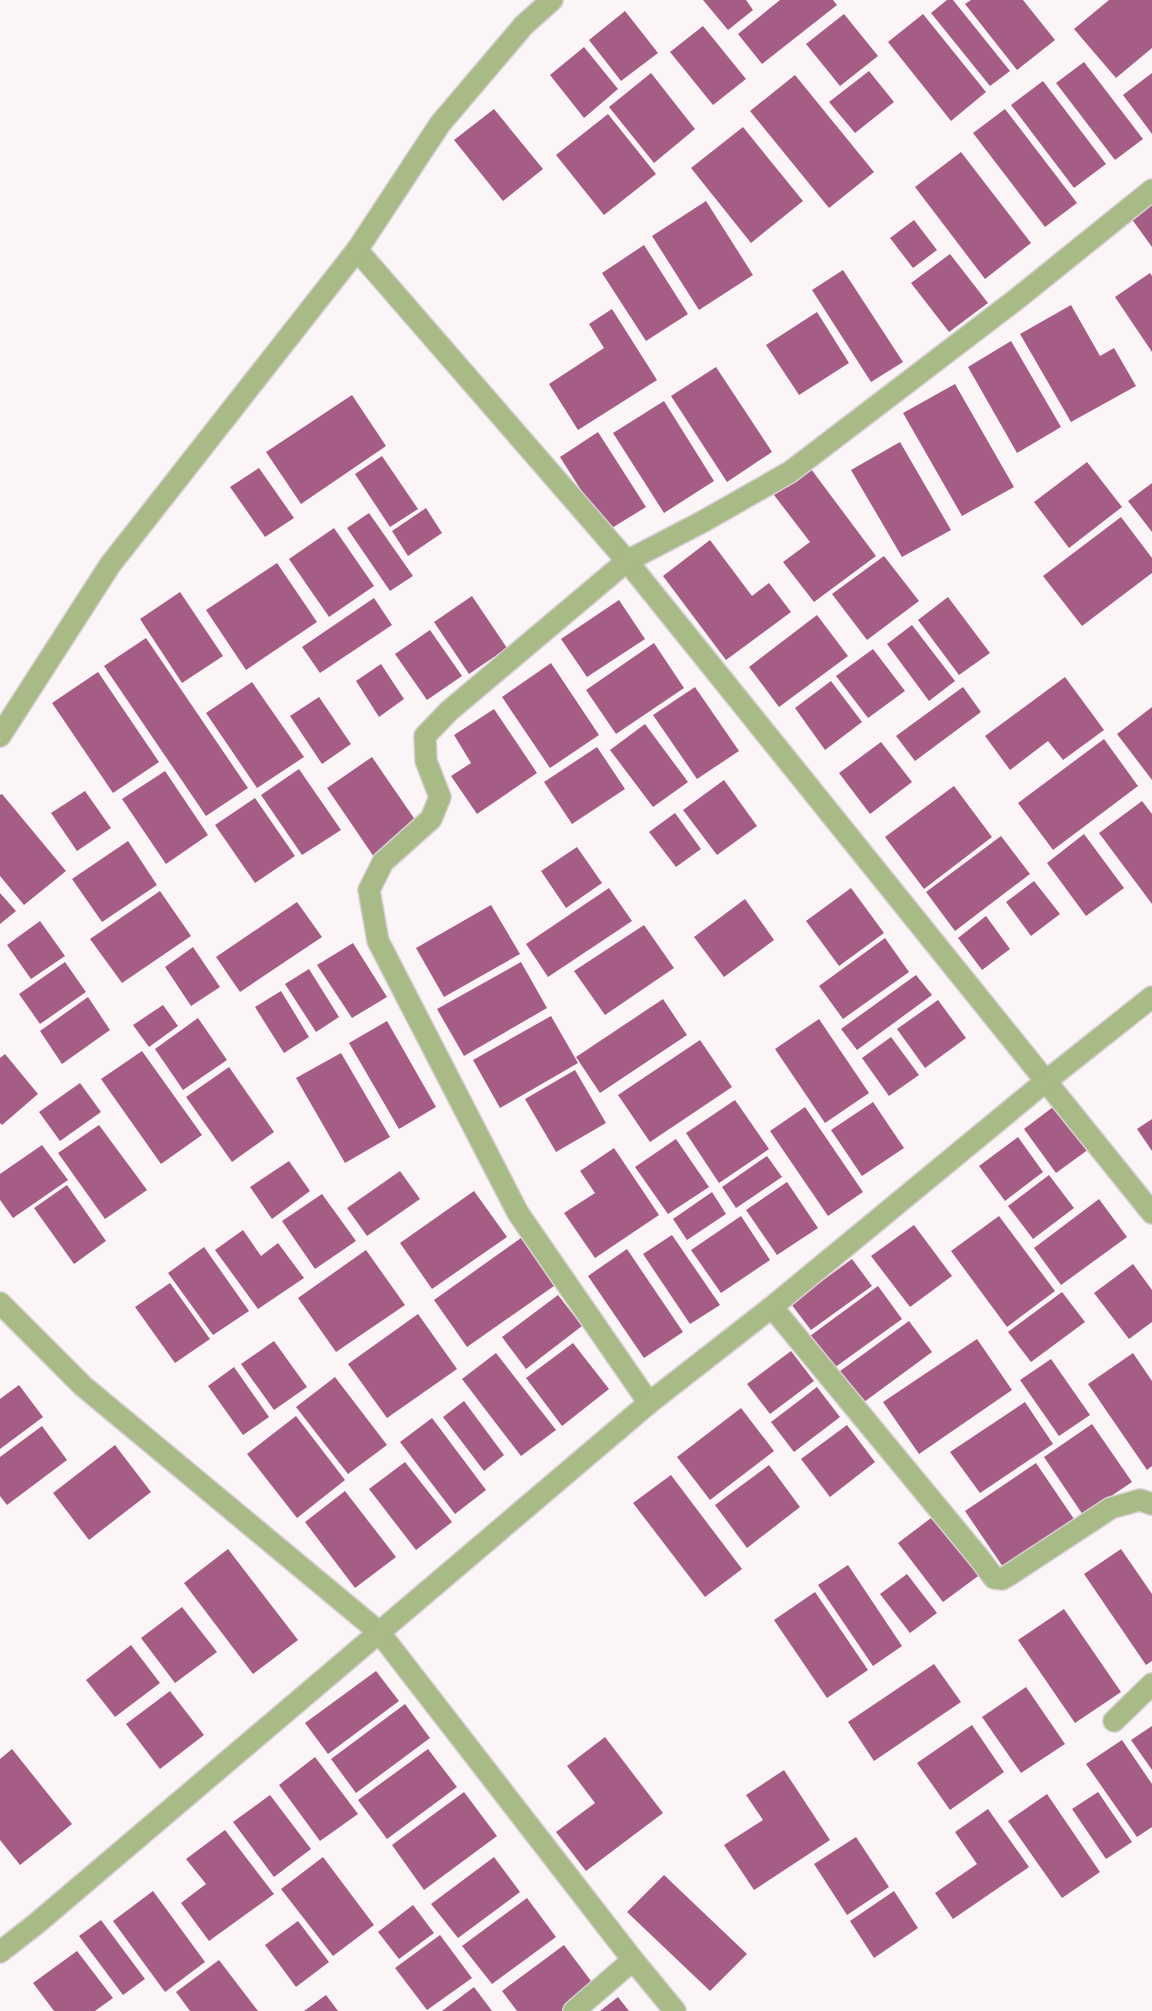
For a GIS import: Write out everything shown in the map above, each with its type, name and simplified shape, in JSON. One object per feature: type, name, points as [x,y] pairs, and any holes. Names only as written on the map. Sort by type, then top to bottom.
[{"type":"street","points":[[0,736],[110,565],[357,250],[440,124],[524,24],[552,0]]},
{"type":"street","points":[[649,1403],[518,1213],[378,941],[369,890],[383,862],[431,819],[440,797],[426,761],[425,736],[449,711],[627,561],[702,522],[790,471],[1018,298],[1152,190]]},
{"type":"street","points":[[357,250],[627,561],[1152,1213]]},
{"type":"street","points":[[0,1952],[649,1403],[772,1307],[1152,997]]},
{"type":"street","points":[[0,1303],[83,1385],[379,1632],[675,2011]]},
{"type":"street","points":[[772,1307],[994,1578],[1002,1579],[1009,1575],[1111,1508],[1140,1500],[1152,1504]]},
{"type":"street","points":[[1114,1721],[1152,1685]]},
{"type":"street","points":[[574,2011],[633,1959]]},
{"type":"building","points":[[703,0],[746,0],[753,10],[728,30]]},
{"type":"building","points":[[780,0],[833,0],[837,5],[762,64],[738,34]]},
{"type":"building","points":[[947,0],[953,0],[1010,71],[990,86],[931,13]]},
{"type":"building","points":[[971,0],[1023,0],[1055,40],[1017,70],[965,4]]},
{"type":"building","points":[[1109,0],[1152,0],[1152,48],[1116,78],[1074,29]]},
{"type":"building","points":[[625,11],[658,53],[621,81],[589,40]]},
{"type":"building","points":[[844,14],[878,56],[840,86],[806,44]]},
{"type":"building","points":[[923,14],[986,92],[951,121],[888,42]]},
{"type":"building","points":[[703,26],[746,79],[713,105],[670,52]]},
{"type":"building","points":[[584,47],[618,89],[584,118],[550,75]]},
{"type":"building","points":[[1084,62],[1143,139],[1115,160],[1056,83]]},
{"type":"building","points":[[869,71],[894,102],[855,133],[829,102]]},
{"type":"building","points":[[651,73],[695,129],[654,163],[609,107]]},
{"type":"building","points":[[1152,73],[1152,134],[1123,95]]},
{"type":"building","points":[[795,75],[874,172],[829,208],[750,111]]},
{"type":"building","points":[[1043,81],[1106,164],[1074,188],[1011,105]]},
{"type":"building","points":[[494,109],[543,169],[503,201],[454,140]]},
{"type":"building","points":[[1005,109],[1077,203],[1045,227],[973,133]]},
{"type":"building","points":[[608,114],[656,174],[604,215],[556,155]]},
{"type":"building","points":[[743,127],[803,201],[751,243],[691,168]]},
{"type":"building","points":[[961,152],[1031,243],[985,279],[915,187]]},
{"type":"building","points":[[706,201],[753,275],[699,310],[652,236]]},
{"type":"building","points":[[1152,203],[1152,247],[1131,218]]},
{"type":"building","points":[[914,220],[937,250],[913,268],[890,238]]},
{"type":"building","points":[[644,245],[688,314],[646,341],[602,273]]},
{"type":"building","points":[[950,254],[988,303],[949,332],[911,283]]},
{"type":"building","points":[[843,270],[903,362],[871,382],[812,290]]},
{"type":"building","points":[[1150,273],[1152,276],[1152,352],[1115,297]]},
{"type":"building","points":[[1071,305],[1100,356],[1114,348],[1136,386],[1071,422],[1020,334]]},
{"type":"building","points":[[612,309],[657,380],[578,430],[549,384],[604,348],[589,324]]},
{"type":"building","points":[[817,312],[849,363],[799,395],[766,345]]},
{"type":"building","points":[[1011,341],[1061,427],[1017,453],[968,367]]},
{"type":"building","points":[[716,367],[772,452],[727,482],[671,396]]},
{"type":"building","points":[[955,384],[1014,487],[962,516],[903,413]]},
{"type":"building","points":[[352,395],[386,446],[301,504],[266,452]]},
{"type":"building","points":[[664,401],[714,481],[664,513],[613,433]]},
{"type":"building","points":[[598,432],[646,507],[607,531],[560,457]]},
{"type":"building","points":[[900,442],[951,530],[902,557],[851,470]]},
{"type":"building","points":[[382,456],[418,509],[390,527],[355,474]]},
{"type":"building","points":[[1087,462],[1122,507],[1069,548],[1034,502]]},
{"type":"building","points":[[259,468],[294,518],[265,537],[230,487]]},
{"type":"building","points":[[811,469],[876,556],[814,602],[783,562],[810,542],[774,495]]},
{"type":"building","points":[[1152,483],[1152,532],[1128,501]]},
{"type":"building","points":[[426,508],[442,533],[408,556],[392,531]]},
{"type":"building","points":[[369,513],[413,576],[390,591],[347,528]]},
{"type":"building","points":[[1121,517],[1152,558],[1152,573],[1082,626],[1043,576]]},
{"type":"building","points":[[334,528],[374,586],[329,617],[289,559]]},
{"type":"building","points":[[710,540],[752,596],[769,583],[791,612],[726,660],[663,576]]},
{"type":"building","points":[[884,556],[919,601],[867,640],[832,594]]},
{"type":"building","points":[[277,563],[317,622],[246,670],[206,610]]},
{"type":"building","points":[[180,592],[223,656],[182,683],[140,619]]},
{"type":"building","points":[[472,596],[507,648],[469,674],[434,622]]},
{"type":"building","points":[[948,597],[990,653],[959,675],[918,620]]},
{"type":"building","points":[[374,598],[392,625],[320,673],[302,647]]},
{"type":"building","points":[[619,600],[645,639],[587,677],[561,639]]},
{"type":"building","points":[[817,615],[848,656],[779,707],[749,667]]},
{"type":"building","points":[[912,625],[955,681],[929,701],[887,644]]},
{"type":"building","points":[[430,630],[462,676],[427,700],[395,654]]},
{"type":"building","points":[[146,638],[248,788],[206,816],[104,666]]},
{"type":"building","points":[[654,643],[684,688],[616,734],[586,690]]},
{"type":"building","points":[[873,649],[905,691],[868,718],[836,676]]},
{"type":"building","points":[[551,663],[599,735],[550,768],[502,697]]},
{"type":"building","points":[[381,664],[404,699],[379,717],[356,681]]},
{"type":"building","points":[[98,672],[159,762],[113,793],[52,703]]},
{"type":"building","points":[[1065,677],[1104,730],[1063,760],[1048,741],[1010,770],[985,736]]},
{"type":"building","points":[[831,681],[862,722],[825,750],[795,708]]},
{"type":"building","points":[[252,682],[304,757],[257,788],[206,713]]},
{"type":"building","points":[[695,687],[739,751],[697,779],[653,715]]},
{"type":"building","points":[[963,687],[981,712],[915,761],[896,736]]},
{"type":"building","points":[[319,697],[351,744],[322,764],[290,716]]},
{"type":"building","points":[[1152,707],[1152,780],[1117,734]]},
{"type":"building","points":[[494,709],[537,773],[477,814],[451,776],[471,763],[454,735]]},
{"type":"building","points":[[645,724],[688,782],[653,807],[610,750]]},
{"type":"building","points":[[1104,739],[1138,786],[1053,850],[1018,803]]},
{"type":"building","points":[[881,742],[912,782],[870,814],[839,773]]},
{"type":"building","points":[[597,747],[625,789],[572,824],[544,782]]},
{"type":"building","points":[[372,757],[420,827],[374,857],[327,788]]},
{"type":"building","points":[[299,769],[341,830],[302,855],[261,795]]},
{"type":"building","points":[[165,771],[208,835],[166,864],[122,799]]},
{"type":"building","points":[[724,780],[757,826],[717,855],[683,810]]},
{"type":"building","points":[[954,786],[992,837],[924,889],[885,837]]},
{"type":"building","points":[[85,791],[111,828],[77,851],[51,813]]},
{"type":"building","points":[[2,794],[66,871],[24,905],[0,876]]},
{"type":"building","points":[[255,798],[295,856],[255,883],[215,825]]},
{"type":"building","points":[[1142,801],[1152,814],[1152,904],[1099,833]]},
{"type":"building","points":[[675,813],[701,849],[676,867],[649,832]]},
{"type":"building","points":[[1084,834],[1124,888],[1086,916],[1047,863]]},
{"type":"building","points":[[1001,836],[1030,874],[955,931],[926,892]]},
{"type":"building","points":[[128,841],[157,885],[102,922],[72,879]]},
{"type":"building","points":[[577,847],[602,883],[566,908],[541,871]]},
{"type":"building","points":[[1034,881],[1060,914],[1031,936],[1006,902]]},
{"type":"building","points":[[609,888],[632,921],[548,977],[526,944]]},
{"type":"building","points":[[851,888],[884,933],[839,966],[806,921]]},
{"type":"building","points":[[160,891],[191,936],[122,983],[90,939]]},
{"type":"building","points":[[0,893],[16,911],[0,924]]},
{"type":"building","points":[[745,899],[774,940],[724,977],[694,937]]},
{"type":"building","points":[[297,902],[322,937],[240,992],[216,957]]},
{"type":"building","points":[[491,905],[520,954],[444,997],[416,948]]},
{"type":"building","points":[[986,916],[1010,949],[982,970],[958,938]]},
{"type":"building","points":[[40,921],[65,956],[31,979],[7,945]]},
{"type":"building","points":[[644,925],[674,968],[605,1015],[574,971]]},
{"type":"building","points":[[885,938],[909,972],[843,1019],[819,986]]},
{"type":"building","points":[[353,943],[387,997],[352,1018],[317,965]]},
{"type":"building","points":[[193,947],[220,987],[191,1006],[165,967]]},
{"type":"building","points":[[65,962],[86,992],[40,1024],[19,994]]},
{"type":"building","points":[[521,962],[547,1008],[464,1056],[437,1009]]},
{"type":"building","points":[[309,969],[339,1017],[316,1032],[285,984]]},
{"type":"building","points":[[916,975],[932,995],[857,1050],[841,1029]]},
{"type":"building","points":[[281,991],[309,1037],[284,1053],[255,1007]]},
{"type":"building","points":[[88,997],[110,1030],[62,1064],[40,1031]]},
{"type":"building","points":[[663,999],[687,1035],[600,1093],[576,1057]]},
{"type":"building","points":[[938,1000],[966,1038],[925,1068],[897,1029]]},
{"type":"building","points":[[163,1005],[178,1026],[149,1047],[133,1025]]},
{"type":"building","points":[[551,1016],[578,1063],[500,1108],[473,1060]]},
{"type":"building","points":[[198,1018],[227,1060],[183,1090],[155,1049]]},
{"type":"building","points":[[819,1019],[869,1093],[825,1123],[775,1049]]},
{"type":"building","points":[[387,1021],[436,1107],[399,1129],[349,1043]]},
{"type":"building","points":[[891,1037],[919,1075],[889,1096],[862,1058]]},
{"type":"building","points":[[700,1040],[732,1087],[650,1142],[618,1095]]},
{"type":"building","points":[[142,1051],[202,1135],[161,1164],[101,1079]]},
{"type":"building","points":[[341,1053],[390,1137],[345,1163],[296,1078]]},
{"type":"building","points":[[5,1054],[38,1094],[2,1125],[0,1058]]},
{"type":"building","points":[[229,1067],[274,1132],[232,1162],[186,1097]]},
{"type":"building","points":[[575,1070],[606,1123],[556,1152],[525,1099]]},
{"type":"building","points":[[80,1083],[101,1112],[60,1141],[39,1112]]},
{"type":"building","points":[[735,1100],[769,1149],[719,1183],[686,1133]]},
{"type":"building","points":[[873,1102],[904,1148],[862,1176],[831,1130]]},
{"type":"building","points":[[1057,1104],[1089,1149],[1056,1173],[1024,1129]]},
{"type":"building","points":[[805,1107],[863,1192],[828,1216],[770,1131]]},
{"type":"building","points":[[1152,1119],[1152,1151],[1137,1129]]},
{"type":"building","points":[[99,1125],[147,1190],[105,1219],[58,1153]]},
{"type":"building","points":[[1018,1137],[1043,1172],[1005,1201],[979,1166]]},
{"type":"building","points":[[676,1139],[709,1187],[668,1214],[635,1167]]},
{"type":"building","points":[[42,1145],[68,1180],[13,1218],[0,1200],[0,1174]]},
{"type":"building","points":[[614,1148],[659,1215],[595,1258],[564,1213],[595,1193],[580,1171]]},
{"type":"building","points":[[767,1156],[782,1177],[736,1208],[722,1187]]},
{"type":"building","points":[[289,1161],[310,1191],[272,1219],[250,1187]]},
{"type":"building","points":[[400,1171],[420,1199],[367,1236],[347,1208]]},
{"type":"building","points":[[1049,1175],[1074,1208],[1033,1239],[1008,1206]]},
{"type":"building","points":[[787,1182],[818,1228],[777,1255],[746,1210]]},
{"type":"building","points":[[67,1185],[106,1241],[74,1264],[34,1208]]},
{"type":"building","points":[[474,1191],[507,1237],[432,1289],[400,1243]]},
{"type":"building","points":[[712,1192],[726,1214],[687,1240],[673,1219]]},
{"type":"building","points":[[322,1194],[356,1241],[315,1269],[282,1221]]},
{"type":"building","points":[[1099,1199],[1127,1237],[1061,1285],[1034,1248]]},
{"type":"building","points":[[741,1216],[770,1260],[721,1293],[691,1250]]},
{"type":"building","points":[[999,1216],[1055,1291],[1007,1327],[951,1251]]},
{"type":"building","points":[[914,1225],[952,1276],[910,1307],[871,1256]]},
{"type":"building","points":[[243,1230],[261,1256],[278,1243],[304,1278],[258,1309],[215,1250]]},
{"type":"building","points":[[672,1235],[720,1305],[690,1324],[643,1254]]},
{"type":"building","points":[[521,1238],[554,1286],[467,1347],[434,1300]]},
{"type":"building","points":[[204,1247],[249,1311],[213,1335],[168,1273]]},
{"type":"building","points":[[627,1249],[683,1332],[644,1358],[588,1276]]},
{"type":"building","points":[[366,1250],[405,1305],[336,1352],[298,1298]]},
{"type":"building","points":[[852,1259],[872,1286],[811,1330],[791,1304]]},
{"type":"building","points":[[1133,1264],[1152,1290],[1152,1322],[1129,1339],[1094,1293]]},
{"type":"building","points":[[170,1283],[210,1339],[175,1363],[135,1307]]},
{"type":"building","points":[[878,1286],[902,1319],[834,1368],[810,1336]]},
{"type":"building","points":[[1062,1292],[1085,1322],[1031,1362],[1008,1332]]},
{"type":"building","points":[[558,1295],[582,1326],[526,1369],[502,1337]]},
{"type":"building","points":[[418,1314],[457,1369],[387,1418],[348,1364]]},
{"type":"building","points":[[909,1321],[932,1352],[860,1405],[836,1374]]},
{"type":"building","points":[[977,1339],[1012,1390],[919,1454],[883,1402]]},
{"type":"building","points":[[274,1341],[307,1387],[274,1410],[241,1364]]},
{"type":"building","points":[[573,1343],[609,1389],[562,1426],[526,1378]]},
{"type":"building","points":[[791,1351],[814,1381],[770,1414],[747,1384]]},
{"type":"building","points":[[496,1353],[556,1430],[521,1456],[462,1379]]},
{"type":"building","points":[[1133,1353],[1152,1381],[1152,1466],[1147,1470],[1088,1384]]},
{"type":"building","points":[[1051,1359],[1090,1415],[1059,1436],[1020,1380]]},
{"type":"building","points":[[234,1367],[269,1417],[243,1435],[208,1386]]},
{"type":"building","points":[[335,1377],[387,1445],[348,1474],[296,1407]]},
{"type":"building","points":[[19,1385],[43,1417],[0,1449],[0,1399]]},
{"type":"building","points":[[817,1387],[840,1417],[794,1452],[771,1422]]},
{"type":"building","points":[[464,1401],[504,1455],[484,1471],[443,1417]]},
{"type":"building","points":[[1025,1402],[1053,1444],[980,1493],[950,1452]]},
{"type":"building","points":[[741,1408],[774,1451],[710,1500],[677,1457]]},
{"type":"building","points":[[296,1416],[345,1480],[297,1518],[247,1454]]},
{"type":"building","points":[[432,1418],[486,1490],[455,1514],[400,1442]]},
{"type":"building","points":[[1092,1424],[1132,1482],[1083,1515],[1044,1457]]},
{"type":"building","points":[[847,1425],[875,1462],[830,1497],[801,1459]]},
{"type":"building","points":[[42,1426],[67,1460],[7,1505],[0,1496],[0,1457]]},
{"type":"building","points":[[115,1445],[151,1492],[89,1540],[53,1493]]},
{"type":"building","points":[[405,1462],[452,1522],[416,1550],[369,1489]]},
{"type":"building","points":[[1036,1463],[1074,1519],[1003,1567],[965,1511]]},
{"type":"building","points":[[769,1465],[800,1507],[747,1548],[715,1505]]},
{"type":"building","points":[[671,1475],[742,1569],[705,1597],[633,1503]]},
{"type":"building","points":[[345,1491],[396,1557],[355,1588],[305,1522]]},
{"type":"building","points":[[939,1512],[985,1571],[943,1602],[898,1543]]},
{"type":"building","points":[[228,1549],[298,1640],[253,1674],[184,1583]]},
{"type":"building","points":[[1121,1549],[1152,1594],[1152,1661],[1146,1665],[1084,1574]]},
{"type":"building","points":[[848,1565],[902,1646],[873,1666],[818,1585]]},
{"type":"building","points":[[907,1574],[937,1613],[910,1633],[880,1594]]},
{"type":"building","points":[[815,1592],[868,1670],[827,1698],[774,1620]]},
{"type":"building","points":[[182,1607],[217,1652],[175,1683],[141,1638]]},
{"type":"building","points":[[1064,1609],[1121,1692],[1075,1723],[1018,1640]]},
{"type":"building","points":[[131,1645],[160,1683],[115,1717],[86,1680]]},
{"type":"building","points":[[934,1664],[961,1702],[874,1761],[848,1722]]},
{"type":"building","points":[[376,1671],[399,1701],[328,1754],[305,1723]]},
{"type":"building","points":[[1026,1687],[1065,1744],[1021,1773],[982,1717]]},
{"type":"building","points":[[170,1691],[204,1735],[160,1769],[126,1724]]},
{"type":"building","points":[[405,1704],[430,1738],[356,1793],[331,1759]]},
{"type":"building","points":[[972,1725],[1004,1772],[950,1810],[917,1763]]},
{"type":"building","points":[[1152,1726],[1152,1770],[1131,1740]]},
{"type":"building","points":[[605,1737],[663,1813],[586,1871],[556,1832],[595,1803],[567,1766]]},
{"type":"building","points":[[1122,1740],[1152,1784],[1152,1827],[1137,1837],[1086,1764]]},
{"type":"building","points":[[12,1749],[72,1824],[20,1865],[0,1840],[0,1759]]},
{"type":"building","points":[[428,1749],[457,1787],[387,1839],[358,1800]]},
{"type":"building","points":[[315,1757],[358,1814],[320,1841],[279,1785]]},
{"type":"building","points":[[784,1770],[830,1840],[754,1890],[724,1845],[763,1820],[746,1795]]},
{"type":"building","points":[[464,1792],[497,1836],[424,1890],[392,1845]]},
{"type":"building","points":[[1098,1792],[1132,1842],[1106,1859],[1072,1809]]},
{"type":"building","points":[[1047,1794],[1100,1872],[1062,1898],[1008,1821]]},
{"type":"building","points":[[270,1795],[311,1849],[274,1877],[233,1822]]},
{"type":"building","points":[[988,1809],[1029,1867],[953,1919],[935,1893],[977,1864],[955,1832]]},
{"type":"building","points":[[225,1830],[274,1894],[209,1941],[181,1903],[206,1884],[186,1859]]},
{"type":"building","points":[[856,1837],[889,1887],[847,1915],[814,1864]]},
{"type":"building","points":[[323,1857],[374,1925],[333,1956],[281,1889]]},
{"type":"building","points":[[494,1857],[520,1892],[458,1938],[431,1904]]},
{"type":"building","points":[[664,1875],[747,1954],[710,1991],[627,1912]]},
{"type":"building","points":[[153,1891],[205,1962],[165,1992],[113,1921]]},
{"type":"building","points":[[894,1891],[918,1928],[874,1958],[850,1921]]},
{"type":"building","points":[[527,1898],[556,1937],[492,1984],[462,1946]]},
{"type":"building","points":[[413,1905],[434,1933],[399,1959],[378,1932]]},
{"type":"building","points":[[101,1920],[145,1979],[123,1995],[79,1936]]},
{"type":"building","points":[[298,1921],[329,1962],[296,1987],[265,1945]]},
{"type":"building","points":[[440,1935],[472,1978],[427,2010],[395,1968]]},
{"type":"building","points":[[564,1945],[597,1989],[567,2011],[517,2011],[502,1991]]},
{"type":"building","points":[[77,1951],[113,1998],[95,2011],[54,2011],[33,1983]]},
{"type":"building","points":[[219,1960],[258,2011],[190,2011],[176,1992]]},
{"type":"building","points":[[474,1987],[492,2011],[442,2011]]},
{"type":"building","points":[[326,1995],[338,2011],[304,2011]]},
{"type":"building","points":[[618,1997],[629,2011],[600,2011]]}]
